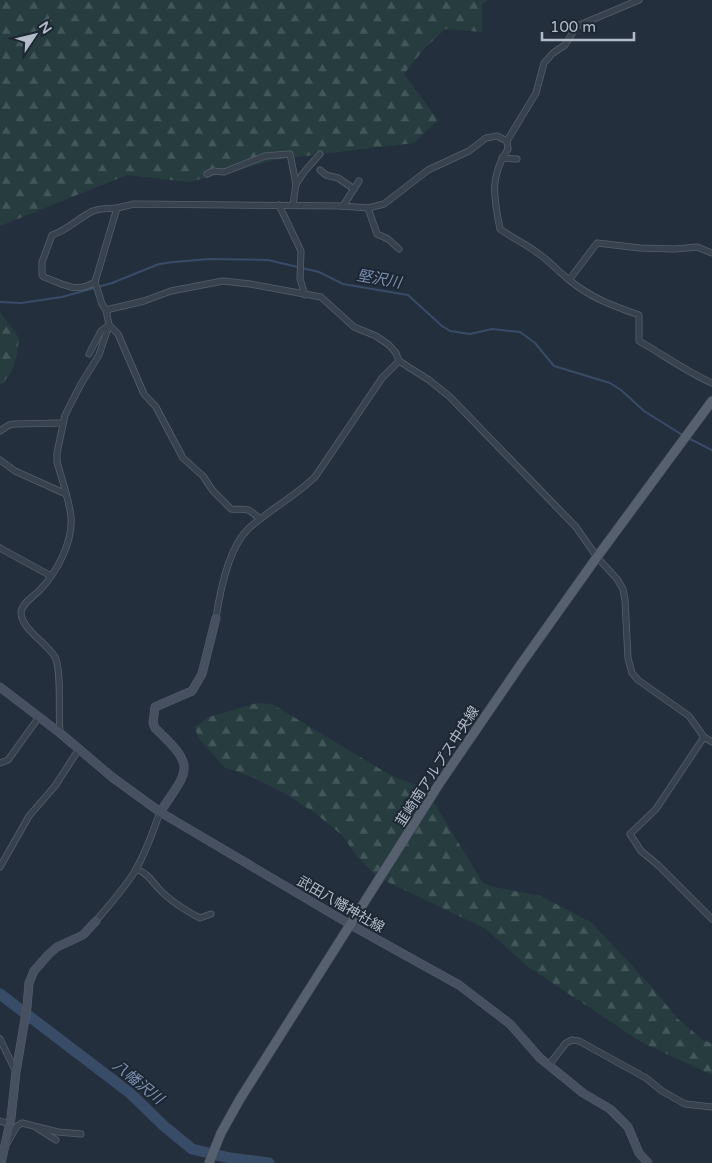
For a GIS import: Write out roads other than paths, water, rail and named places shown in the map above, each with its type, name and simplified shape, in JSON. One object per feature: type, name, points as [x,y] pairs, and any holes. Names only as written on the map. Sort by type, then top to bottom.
[{"type":"main road","name":"韮崎南アルプス中央線","points":[[209,1163],[221,1133],[240,1099],[439,784],[597,557],[712,401]]},
{"type":"main road","points":[[160,812],[183,776],[185,765],[181,755],[155,728],[153,723],[155,707],[192,691],[202,674],[216,618]]},
{"type":"main road","name":"武田八幡神社線","points":[[0,687],[160,812],[351,925],[459,984],[510,1024],[540,1058],[583,1093],[610,1109],[628,1127],[639,1153],[648,1163]]},
{"type":"main road","points":[[1,1163],[10,1124],[29,984],[39,964],[57,947],[83,934],[96,921]]},
{"type":"street","points":[[639,0],[577,26],[565,45],[544,64],[536,93],[506,141],[508,149],[502,158],[496,176],[493,196],[500,229],[541,255],[569,280],[606,304],[639,315],[638,341],[661,353],[675,365],[712,383]]},
{"type":"street","points":[[96,282],[81,289],[42,275],[42,262],[52,235],[64,231],[93,212],[134,204],[343,206],[368,208],[384,204],[428,170],[469,151],[486,138],[497,136],[506,141]]},
{"type":"street","points":[[207,174],[213,171],[224,172],[264,156],[290,154],[296,184],[293,206]]},
{"type":"street","points":[[296,184],[320,154]]},
{"type":"street","points":[[502,158],[516,159]]},
{"type":"street","points":[[320,170],[326,175],[338,178],[354,189]]},
{"type":"street","points":[[347,184],[351,177]]},
{"type":"street","points":[[343,206],[359,181]]},
{"type":"street","points":[[279,205],[301,252],[300,279],[305,295]]},
{"type":"street","points":[[60,733],[56,659],[49,649],[24,624],[21,613],[24,606],[51,576],[67,545],[71,516],[57,462],[57,453],[63,423],[81,384],[99,355],[109,325],[96,282],[117,208]]},
{"type":"street","points":[[368,208],[377,234],[388,239],[398,249]]},
{"type":"street","points":[[569,280],[597,243],[640,248],[675,249],[697,246],[712,253]]},
{"type":"street","points":[[106,310],[144,301],[171,291],[223,281],[250,284],[321,297],[354,327],[376,336],[389,345],[396,353],[399,361],[429,380],[450,397],[576,527],[623,589],[628,658],[632,674],[689,716],[704,737],[712,742]]},
{"type":"street","points":[[89,354],[101,331],[109,325]]},
{"type":"street","points":[[109,325],[118,334],[144,394],[156,407],[183,458],[203,476],[231,509],[248,509],[260,519]]},
{"type":"street","points":[[216,618],[221,586],[240,539],[260,519],[305,487],[315,477],[382,378],[399,361]]},
{"type":"street","points":[[0,431],[9,425],[15,424],[63,423]]},
{"type":"street","points":[[0,460],[15,471],[66,494]]},
{"type":"street","points":[[0,548],[51,576]]},
{"type":"street","points":[[0,763],[8,760],[39,717]]},
{"type":"street","points":[[704,737],[656,809],[630,834],[641,851],[712,919]]},
{"type":"street","points":[[0,867],[29,816],[55,786],[79,749]]},
{"type":"street","points":[[96,921],[136,869],[149,843],[160,812]]},
{"type":"street","points":[[136,869],[146,874],[164,894],[194,915],[200,918],[211,914]]},
{"type":"street","points":[[0,1039],[16,1072]]},
{"type":"street","points":[[549,1065],[566,1044],[572,1040],[579,1041],[646,1078],[662,1091],[685,1104],[712,1107]]},
{"type":"street","points":[[0,1121],[10,1124]]},
{"type":"street","points":[[6,1145],[17,1126],[22,1123],[58,1132],[81,1134]]},
{"type":"street","points":[[31,1125],[56,1140]]},
{"type":"waterway","name":"堅沢川","points":[[0,302],[21,303],[62,297],[112,283],[159,264],[210,259],[268,260],[319,272],[343,284],[408,295],[450,331],[470,334],[492,329],[520,332],[535,343],[554,366],[610,383],[621,390],[644,411],[684,436]]},
{"type":"waterway","name":"堅沢川","points":[[688,438],[712,450]]},
{"type":"waterway","name":"八幡沢川","points":[[0,994],[130,1093],[164,1126],[192,1149],[230,1158],[269,1163]]}]
